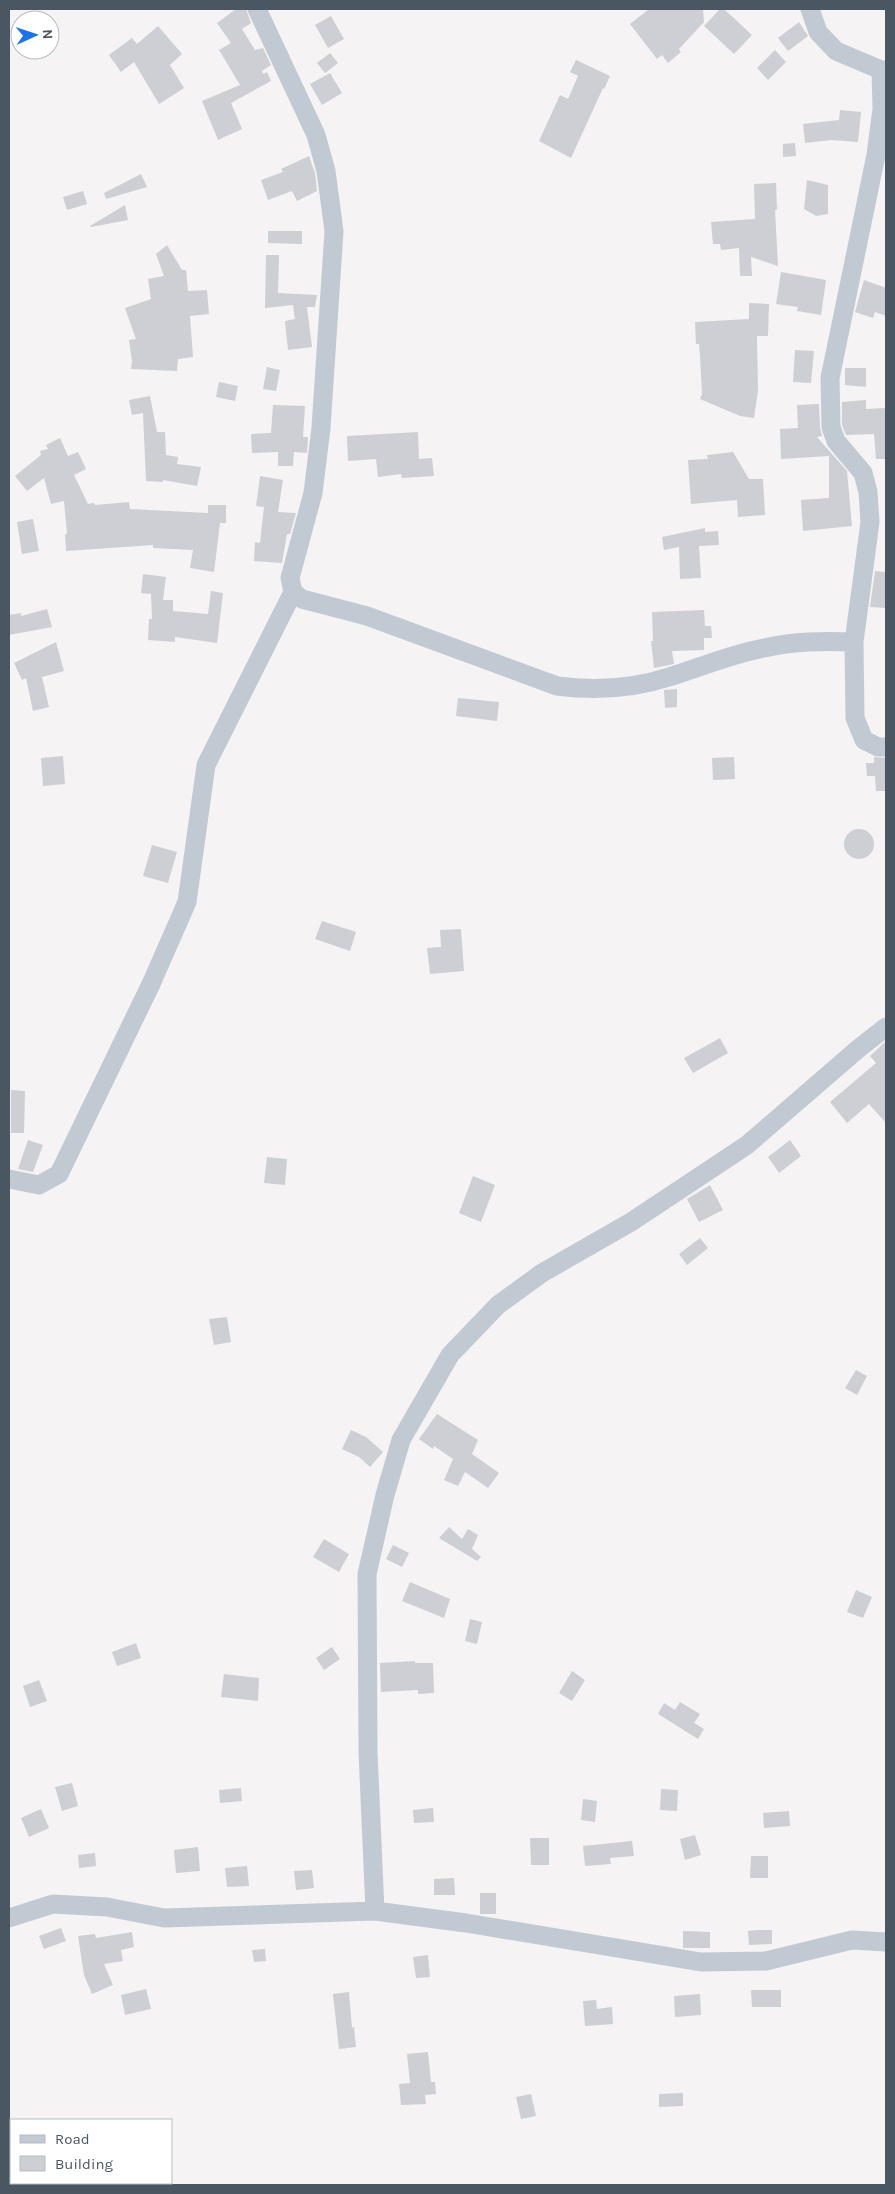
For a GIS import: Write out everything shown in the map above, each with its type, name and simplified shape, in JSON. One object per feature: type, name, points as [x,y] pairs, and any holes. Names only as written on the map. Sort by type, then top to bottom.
[{"type":"street","points":[[257,9],[316,134],[326,171],[334,231],[321,428],[313,493],[290,578],[294,592],[302,599],[367,616],[557,686],[590,690],[626,687],[668,678],[726,658],[764,648],[808,641],[854,642]]},
{"type":"street","points":[[810,9],[818,32],[836,52],[884,70],[882,109],[876,155],[830,378],[832,427],[836,441],[863,473],[868,492],[870,522],[854,642],[855,718],[864,740],[878,748],[886,747]]},
{"type":"street","points":[[9,1179],[39,1185],[59,1174],[134,1020],[187,902],[206,765],[294,592]]},
{"type":"street","points":[[375,1911],[368,1752],[367,1574],[385,1495],[401,1440],[450,1355],[498,1305],[542,1272],[631,1222],[747,1145],[886,1027]]},
{"type":"street","points":[[9,1918],[53,1904],[107,1907],[164,1918],[375,1911],[466,1923],[702,1962],[766,1961],[852,1940],[886,1942]]},
{"type":"building","points":[[236,9],[246,9],[251,23],[242,29],[255,50],[263,48],[271,65],[262,71],[263,74],[267,72],[271,81],[231,103],[242,129],[218,140],[202,101],[240,85],[219,50],[231,43],[217,23]]},
{"type":"building","points":[[649,9],[703,9],[704,22],[679,49],[681,52],[668,63],[662,55],[657,59],[630,24]]},
{"type":"building","points":[[720,9],[724,9],[752,35],[734,54],[704,26]]},
{"type":"building","points":[[331,16],[344,39],[328,48],[315,25]]},
{"type":"building","points":[[799,22],[808,36],[788,51],[778,38]]},
{"type":"building","points":[[158,26],[182,54],[170,65],[184,88],[159,104],[134,62],[121,72],[109,55],[132,38],[137,44]]},
{"type":"building","points":[[775,50],[786,62],[768,80],[757,68]]},
{"type":"building","points":[[330,53],[338,63],[325,73],[317,63]]},
{"type":"building","points":[[576,60],[610,76],[571,158],[539,141],[560,95],[568,99],[578,76],[570,72]]},
{"type":"building","points":[[330,73],[342,93],[322,105],[310,84]]},
{"type":"building","points":[[840,110],[861,112],[858,142],[831,140],[805,143],[803,124],[839,120]]},
{"type":"building","points":[[795,143],[796,156],[783,157],[783,144]]},
{"type":"building","points":[[309,156],[315,173],[317,191],[297,201],[292,191],[268,200],[261,180],[283,172],[281,169]]},
{"type":"building","points":[[141,174],[147,187],[106,199],[104,193]]},
{"type":"building","points":[[807,180],[828,185],[828,214],[816,216],[804,209]]},
{"type":"building","points":[[776,183],[777,210],[775,210],[778,266],[751,257],[752,276],[740,276],[739,248],[721,250],[720,244],[713,244],[711,222],[755,219],[754,184]]},
{"type":"building","points":[[83,191],[87,204],[67,210],[63,197]]},
{"type":"building","points":[[125,205],[128,220],[90,226]]},
{"type":"building","points":[[268,231],[302,231],[302,244],[268,243]]},
{"type":"building","points":[[167,245],[182,270],[186,270],[188,291],[207,290],[209,314],[190,316],[193,357],[178,359],[177,371],[131,369],[132,361],[129,340],[136,339],[125,308],[151,299],[148,279],[164,276],[156,254]]},
{"type":"building","points":[[266,255],[279,255],[278,293],[317,295],[315,307],[307,307],[312,347],[288,350],[285,321],[295,319],[293,305],[265,308]]},
{"type":"building","points":[[781,272],[826,280],[821,315],[797,311],[798,307],[776,304]]},
{"type":"building","points":[[864,280],[886,288],[886,316],[875,312],[873,318],[855,312]]},
{"type":"building","points":[[749,303],[769,304],[768,336],[757,336],[758,391],[754,418],[740,416],[700,399],[702,394],[700,356],[699,344],[696,344],[695,322],[749,319]]},
{"type":"building","points":[[795,350],[814,351],[811,383],[793,382]]},
{"type":"building","points":[[267,367],[280,370],[276,391],[263,389]]},
{"type":"building","points":[[845,368],[866,368],[866,387],[845,385]]},
{"type":"building","points":[[219,382],[238,386],[235,401],[216,397]]},
{"type":"building","points":[[150,396],[157,432],[165,432],[166,455],[178,457],[177,464],[201,467],[197,486],[163,480],[163,482],[146,481],[143,413],[132,415],[129,400]]},
{"type":"building","points":[[866,400],[866,409],[886,408],[886,459],[876,459],[874,434],[846,435],[842,425],[842,402]]},
{"type":"building","points":[[819,404],[822,436],[817,437],[847,471],[852,526],[803,531],[801,500],[829,498],[829,456],[781,459],[780,429],[798,428],[797,405]]},
{"type":"building","points":[[273,405],[305,406],[303,437],[308,437],[307,453],[294,452],[293,466],[278,466],[278,452],[252,453],[251,434],[271,433]]},
{"type":"building","points":[[418,432],[419,459],[432,458],[434,476],[402,478],[401,474],[378,477],[376,459],[348,461],[347,436]]},
{"type":"building","points":[[60,438],[68,456],[78,452],[86,469],[74,475],[88,504],[129,502],[130,509],[208,513],[208,505],[226,505],[226,523],[220,523],[214,572],[190,568],[193,550],[153,548],[153,545],[66,551],[65,534],[67,534],[64,501],[51,504],[44,478],[27,491],[15,476],[41,455],[40,451],[48,449],[46,445]]},
{"type":"building","points":[[733,452],[749,479],[763,479],[765,515],[738,517],[737,500],[691,504],[688,460],[708,459],[707,455]]},
{"type":"building","points":[[260,476],[283,480],[278,512],[296,513],[290,534],[287,534],[282,563],[254,561],[255,542],[260,543],[264,507],[256,506]]},
{"type":"building","points":[[33,519],[39,551],[22,554],[17,522]]},
{"type":"building","points":[[705,528],[705,532],[718,531],[719,545],[699,546],[701,578],[680,579],[679,547],[664,550],[662,537]]},
{"type":"building","points":[[875,571],[886,572],[886,608],[870,607]]},
{"type":"building","points":[[143,574],[166,577],[163,600],[173,600],[173,611],[208,614],[211,591],[223,593],[217,643],[175,637],[175,642],[148,640],[149,619],[152,619],[151,594],[141,593]]},
{"type":"building","points":[[47,609],[52,627],[9,635],[9,615],[21,613],[21,616]]},
{"type":"building","points":[[704,610],[705,626],[711,626],[712,638],[704,638],[704,650],[672,651],[674,664],[654,668],[651,641],[653,641],[652,612]]},
{"type":"building","points":[[56,642],[64,671],[42,677],[49,707],[33,711],[26,678],[22,680],[14,663]]},
{"type":"building","points":[[677,689],[677,707],[665,708],[664,690]]},
{"type":"building","points":[[458,698],[499,702],[497,721],[456,716]]},
{"type":"building","points":[[63,756],[65,784],[43,786],[41,758]]},
{"type":"building","points":[[734,757],[735,779],[713,780],[712,758]]},
{"type":"building","points":[[874,757],[886,758],[886,791],[876,791],[875,776],[867,776],[866,763],[874,763]]},
{"type":"building","points":[[859,829],[865,830],[873,838],[873,850],[865,858],[859,859],[853,858],[845,850],[844,844],[845,838],[853,830]]},
{"type":"building","points":[[152,845],[177,852],[168,883],[143,876]]},
{"type":"building","points":[[322,921],[356,932],[350,951],[315,939]]},
{"type":"building","points":[[461,929],[464,971],[430,974],[427,948],[441,947],[440,930]]},
{"type":"building","points":[[720,1038],[728,1053],[693,1073],[684,1058]]},
{"type":"building","points":[[886,1041],[886,1123],[869,1104],[847,1123],[830,1102],[876,1063],[870,1056]]},
{"type":"building","points":[[11,1090],[25,1091],[24,1133],[11,1133]]},
{"type":"building","points":[[28,1140],[43,1145],[33,1172],[18,1169]]},
{"type":"building","points":[[790,1140],[801,1156],[779,1173],[768,1157]]},
{"type":"building","points":[[267,1157],[287,1159],[285,1185],[264,1183]]},
{"type":"building","points":[[473,1176],[495,1185],[481,1222],[459,1213]]},
{"type":"building","points":[[710,1185],[723,1210],[699,1222],[687,1199]]},
{"type":"building","points":[[700,1238],[708,1248],[687,1265],[679,1254]]},
{"type":"building","points":[[227,1317],[231,1342],[214,1345],[209,1319]]},
{"type":"building","points":[[856,1370],[867,1376],[857,1395],[845,1388]]},
{"type":"building","points":[[437,1414],[478,1440],[472,1454],[499,1473],[488,1488],[465,1472],[458,1486],[444,1480],[453,1459],[434,1446],[433,1449],[419,1439]]},
{"type":"building","points":[[351,1430],[366,1437],[383,1452],[370,1467],[359,1457],[342,1449]]},
{"type":"building","points":[[449,1527],[462,1539],[468,1529],[478,1535],[472,1549],[481,1557],[477,1561],[439,1538]]},
{"type":"building","points":[[324,1539],[349,1554],[339,1572],[313,1557]]},
{"type":"building","points":[[393,1545],[409,1553],[402,1567],[386,1559]]},
{"type":"building","points":[[410,1582],[450,1599],[444,1618],[402,1601]]},
{"type":"building","points":[[856,1590],[872,1597],[863,1618],[847,1612]]},
{"type":"building","points":[[470,1619],[482,1622],[477,1644],[465,1641]]},
{"type":"building","points":[[136,1643],[141,1658],[117,1666],[112,1652]]},
{"type":"building","points":[[332,1647],[340,1659],[324,1670],[316,1658]]},
{"type":"building","points":[[415,1661],[415,1663],[433,1663],[434,1693],[418,1694],[418,1690],[381,1692],[380,1663]]},
{"type":"building","points":[[572,1671],[585,1680],[572,1701],[559,1693]]},
{"type":"building","points":[[224,1674],[259,1678],[258,1701],[221,1697]]},
{"type":"building","points":[[39,1680],[47,1701],[30,1707],[23,1686]]},
{"type":"building","points":[[680,1702],[700,1714],[694,1723],[704,1729],[698,1739],[658,1714],[664,1703],[675,1710]]},
{"type":"building","points":[[72,1783],[78,1806],[62,1811],[55,1787]]},
{"type":"building","points":[[241,1788],[242,1801],[220,1803],[219,1790]]},
{"type":"building","points":[[661,1789],[678,1790],[677,1811],[660,1810]]},
{"type":"building","points":[[583,1799],[597,1801],[595,1822],[581,1820]]},
{"type":"building","points":[[433,1808],[434,1822],[414,1823],[413,1810]]},
{"type":"building","points":[[41,1809],[49,1828],[29,1837],[21,1818]]},
{"type":"building","points":[[789,1811],[790,1826],[764,1828],[763,1813]]},
{"type":"building","points":[[695,1835],[701,1855],[685,1860],[680,1839]]},
{"type":"building","points":[[530,1838],[549,1838],[549,1865],[531,1865]]},
{"type":"building","points":[[632,1841],[634,1856],[610,1858],[611,1864],[585,1866],[583,1846]]},
{"type":"building","points":[[198,1847],[200,1871],[176,1873],[174,1850]]},
{"type":"building","points":[[95,1853],[96,1866],[79,1868],[78,1855]]},
{"type":"building","points":[[751,1856],[768,1856],[768,1878],[750,1878]]},
{"type":"building","points":[[247,1866],[249,1886],[227,1887],[225,1868]]},
{"type":"building","points":[[312,1870],[314,1888],[296,1890],[294,1871]]},
{"type":"building","points":[[454,1878],[455,1895],[434,1895],[434,1879]]},
{"type":"building","points":[[480,1893],[496,1893],[496,1914],[480,1914]]},
{"type":"building","points":[[61,1928],[66,1941],[44,1949],[39,1936]]},
{"type":"building","points":[[772,1930],[772,1944],[749,1945],[748,1931]]},
{"type":"building","points":[[683,1931],[710,1932],[710,1948],[683,1948]]},
{"type":"building","points":[[132,1932],[134,1947],[121,1950],[123,1961],[104,1964],[113,1985],[92,1994],[84,1975],[78,1936],[95,1934],[96,1938]]},
{"type":"building","points":[[265,1949],[266,1961],[254,1962],[252,1950]]},
{"type":"building","points":[[428,1955],[430,1977],[416,1978],[413,1957]]},
{"type":"building","points":[[146,1989],[151,2009],[125,2015],[121,1995]]},
{"type":"building","points":[[751,1990],[781,1990],[781,2007],[752,2007]]},
{"type":"building","points":[[349,1992],[352,2028],[354,2027],[356,2047],[339,2049],[333,1994]]},
{"type":"building","points":[[700,1994],[701,2015],[675,2017],[674,1996]]},
{"type":"building","points":[[596,2000],[597,2009],[612,2007],[613,2024],[585,2026],[583,2001]]},
{"type":"building","points":[[428,2052],[431,2082],[435,2082],[436,2094],[425,2095],[426,2104],[401,2105],[399,2084],[410,2083],[407,2054]]},
{"type":"building","points":[[683,2093],[683,2106],[659,2107],[659,2094]]},
{"type":"building","points":[[531,2094],[536,2116],[521,2119],[516,2097]]}]
